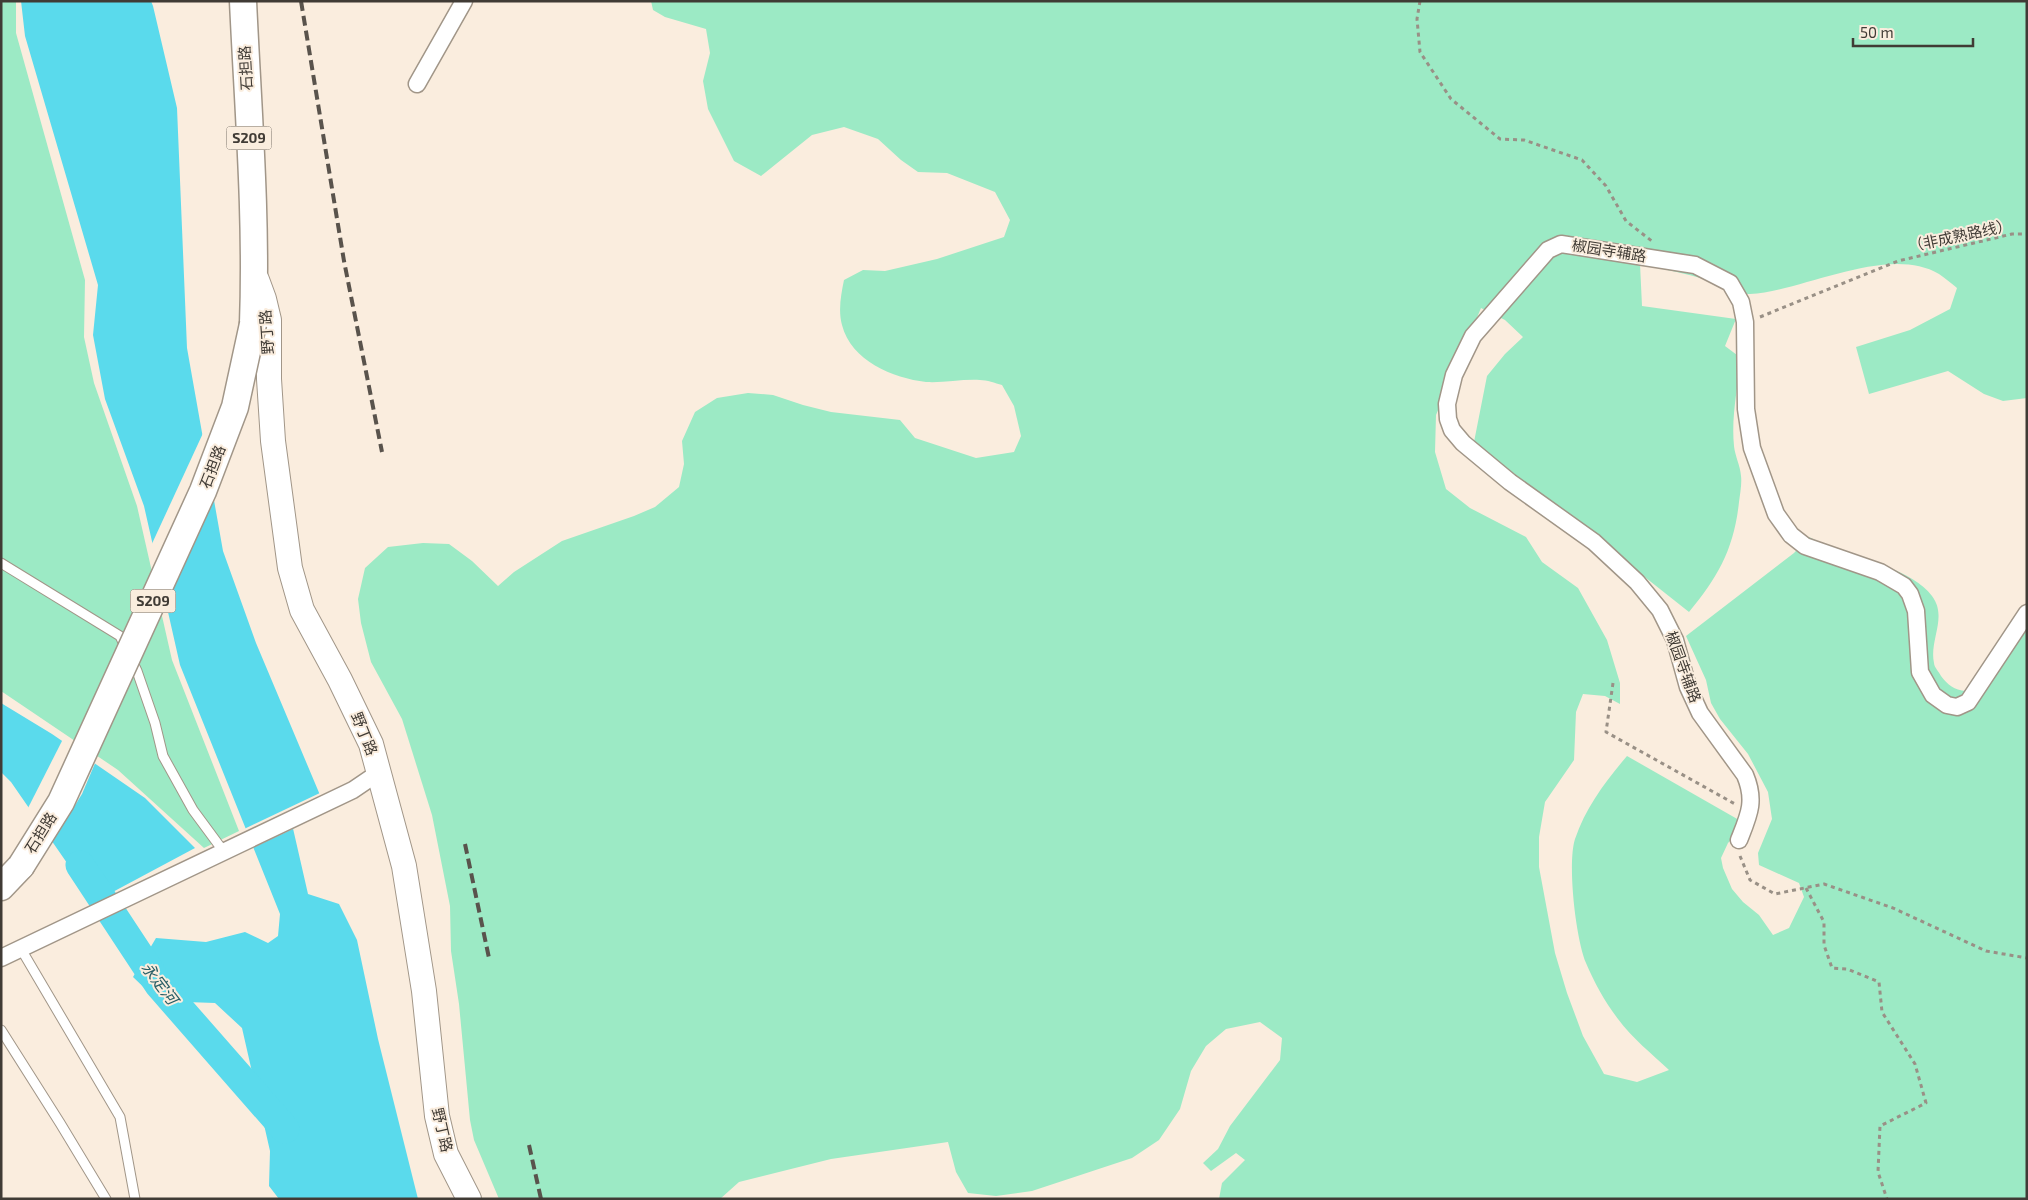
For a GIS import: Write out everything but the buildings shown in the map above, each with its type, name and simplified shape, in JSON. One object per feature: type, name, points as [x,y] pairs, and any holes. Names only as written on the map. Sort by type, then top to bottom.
[{"type":"main road","name":"石担路","points":[[1,887],[21,866],[61,802],[203,491],[235,407],[253,324],[255,275],[243,1]]},
{"type":"main road","name":"野丁路","points":[[255,275],[269,320],[269,379],[273,441],[290,568],[302,610],[340,680],[371,744],[404,866],[424,991],[437,1116],[446,1154],[469,1199]]},
{"type":"street","points":[[417,84],[464,1]]},
{"type":"street","name":"椒园寺辅路","points":[[1739,840],[1750,813],[1751,798],[1746,775],[1700,712],[1688,688],[1675,640],[1660,610],[1637,582],[1594,542],[1510,482],[1463,443],[1452,430],[1448,419],[1447,404],[1454,375],[1474,336],[1548,250],[1561,244],[1695,265],[1730,283],[1741,302],[1745,322],[1746,409],[1752,448],[1776,514],[1791,535],[1805,546],[1880,572],[1904,586],[1910,594],[1916,612],[1920,672],[1933,695],[1947,705],[1957,708],[1968,702],[2027,613]]},
{"type":"street","points":[[1,958],[353,790],[378,773]]},
{"type":"lane","points":[[1,563],[120,636],[138,671],[155,723],[163,756],[193,810],[224,852]]},
{"type":"lane","points":[[21,949],[120,1117],[135,1199]]},
{"type":"lane","points":[[1,1030],[60,1122],[106,1199]]},
{"type":"path","points":[[1420,1],[1417,19],[1420,52],[1451,99],[1500,139],[1524,140],[1582,160],[1606,186],[1626,221],[1654,243]]},
{"type":"path","name":"（非成熟路线）","points":[[1745,322],[1898,261],[2012,234],[2027,234]]},
{"type":"path","points":[[1613,683],[1606,732],[1712,789],[1750,813]]},
{"type":"path","points":[[1739,840],[1740,857],[1750,880],[1774,894],[1824,884],[1893,908],[1986,951],[2027,958]]},
{"type":"path","points":[[1806,888],[1824,922],[1824,945],[1832,968],[1847,969],[1879,982],[1882,1012],[1915,1064],[1926,1103],[1880,1126],[1878,1172],[1887,1199]]},
{"type":"green space","points":[[1,1],[16,1],[16,33],[85,280],[84,337],[94,383],[137,506],[172,660],[239,831],[204,848],[118,770],[1,691]]},
{"type":"green space","points":[[651,1],[2027,1],[2027,398],[2003,401],[1984,394],[1948,371],[1869,394],[1856,347],[1910,330],[1950,309],[1957,288],[1939,274],[1918,266],[1896,264],[1871,266],[1772,291],[1745,294],[1682,273],[1640,264],[1642,306],[1736,319],[1725,346],[1741,358],[1733,424],[1735,453],[1741,479],[1737,519],[1723,562],[1708,587],[1689,612],[1474,442],[1487,376],[1505,354],[1523,337],[1505,320],[1481,308],[1436,415],[1435,452],[1446,489],[1470,508],[1526,537],[1542,562],[1578,588],[1607,640],[1620,683],[1620,704],[1605,696],[1583,694],[1576,712],[1574,760],[1545,802],[1539,837],[1539,867],[1555,953],[1583,1036],[1604,1074],[1637,1082],[1669,1070],[1629,1033],[1604,999],[1582,952],[1576,920],[1572,883],[1575,839],[1579,827],[1597,795],[1627,756],[1746,824],[1728,843],[1721,858],[1723,868],[1732,889],[1743,902],[1759,915],[1773,935],[1789,928],[1804,897],[1799,883],[1759,865],[1758,853],[1772,819],[1768,792],[1748,754],[1720,719],[1711,703],[1706,680],[1686,636],[1794,553],[1809,537],[1833,548],[1887,567],[1913,579],[1924,587],[1932,596],[1938,612],[1933,654],[1934,665],[1946,682],[1958,689],[1966,691],[2027,608],[2027,1199],[1219,1199],[1222,1183],[1245,1160],[1236,1153],[1211,1171],[1203,1163],[1218,1149],[1230,1126],[1280,1060],[1282,1038],[1260,1022],[1226,1029],[1206,1046],[1191,1071],[1180,1109],[1159,1140],[1132,1158],[1032,1191],[996,1196],[968,1193],[956,1172],[948,1142],[831,1159],[739,1182],[720,1199],[499,1199],[474,1140],[470,1120],[459,1004],[451,951],[450,906],[432,815],[402,719],[371,662],[361,623],[358,599],[365,568],[388,547],[423,543],[449,544],[472,561],[498,586],[514,572],[562,541],[655,507],[679,487],[684,464],[682,441],[695,412],[717,398],[748,393],[773,395],[831,412],[900,420],[915,438],[976,458],[1014,452],[1021,436],[1014,406],[1002,385],[980,380],[926,382],[887,372],[875,366],[854,349],[847,338],[840,314],[844,280],[863,270],[885,271],[937,259],[1004,237],[1010,220],[995,192],[947,173],[918,172],[901,160],[878,139],[844,127],[812,135],[761,176],[734,161],[708,109],[703,81],[710,53],[706,29],[665,17],[653,10]]},
{"type":"water","points":[[21,1],[151,1],[153,6],[177,108],[187,348],[223,551],[256,643],[320,795],[289,811],[308,894],[339,904],[357,940],[378,1039],[418,1199],[279,1199],[269,1186],[270,1151],[242,1028],[215,1003],[158,1001],[133,977],[156,938],[206,942],[245,932],[268,943],[278,936],[280,914],[180,665],[144,506],[105,399],[93,335],[98,285],[25,36]]},
{"type":"water","points":[[1,703],[52,734],[145,798],[195,848],[94,902],[11,782],[1,772]]},
{"type":"pier","points":[[204,431],[216,496],[164,609],[150,548]]},
{"type":"pier","points":[[63,739],[96,761],[82,794],[51,844],[27,810]]},
{"type":"pier","points":[[322,792],[323,796],[292,812],[295,828],[250,849],[242,830]]},
{"type":"waterway","name":"永定河","points":[[80,865],[159,985],[285,1129]]},
{"type":"railway","points":[[301,1],[344,261],[382,452]]},
{"type":"railway","points":[[465,844],[489,958]]},
{"type":"railway","points":[[529,1145],[541,1199]]}]
